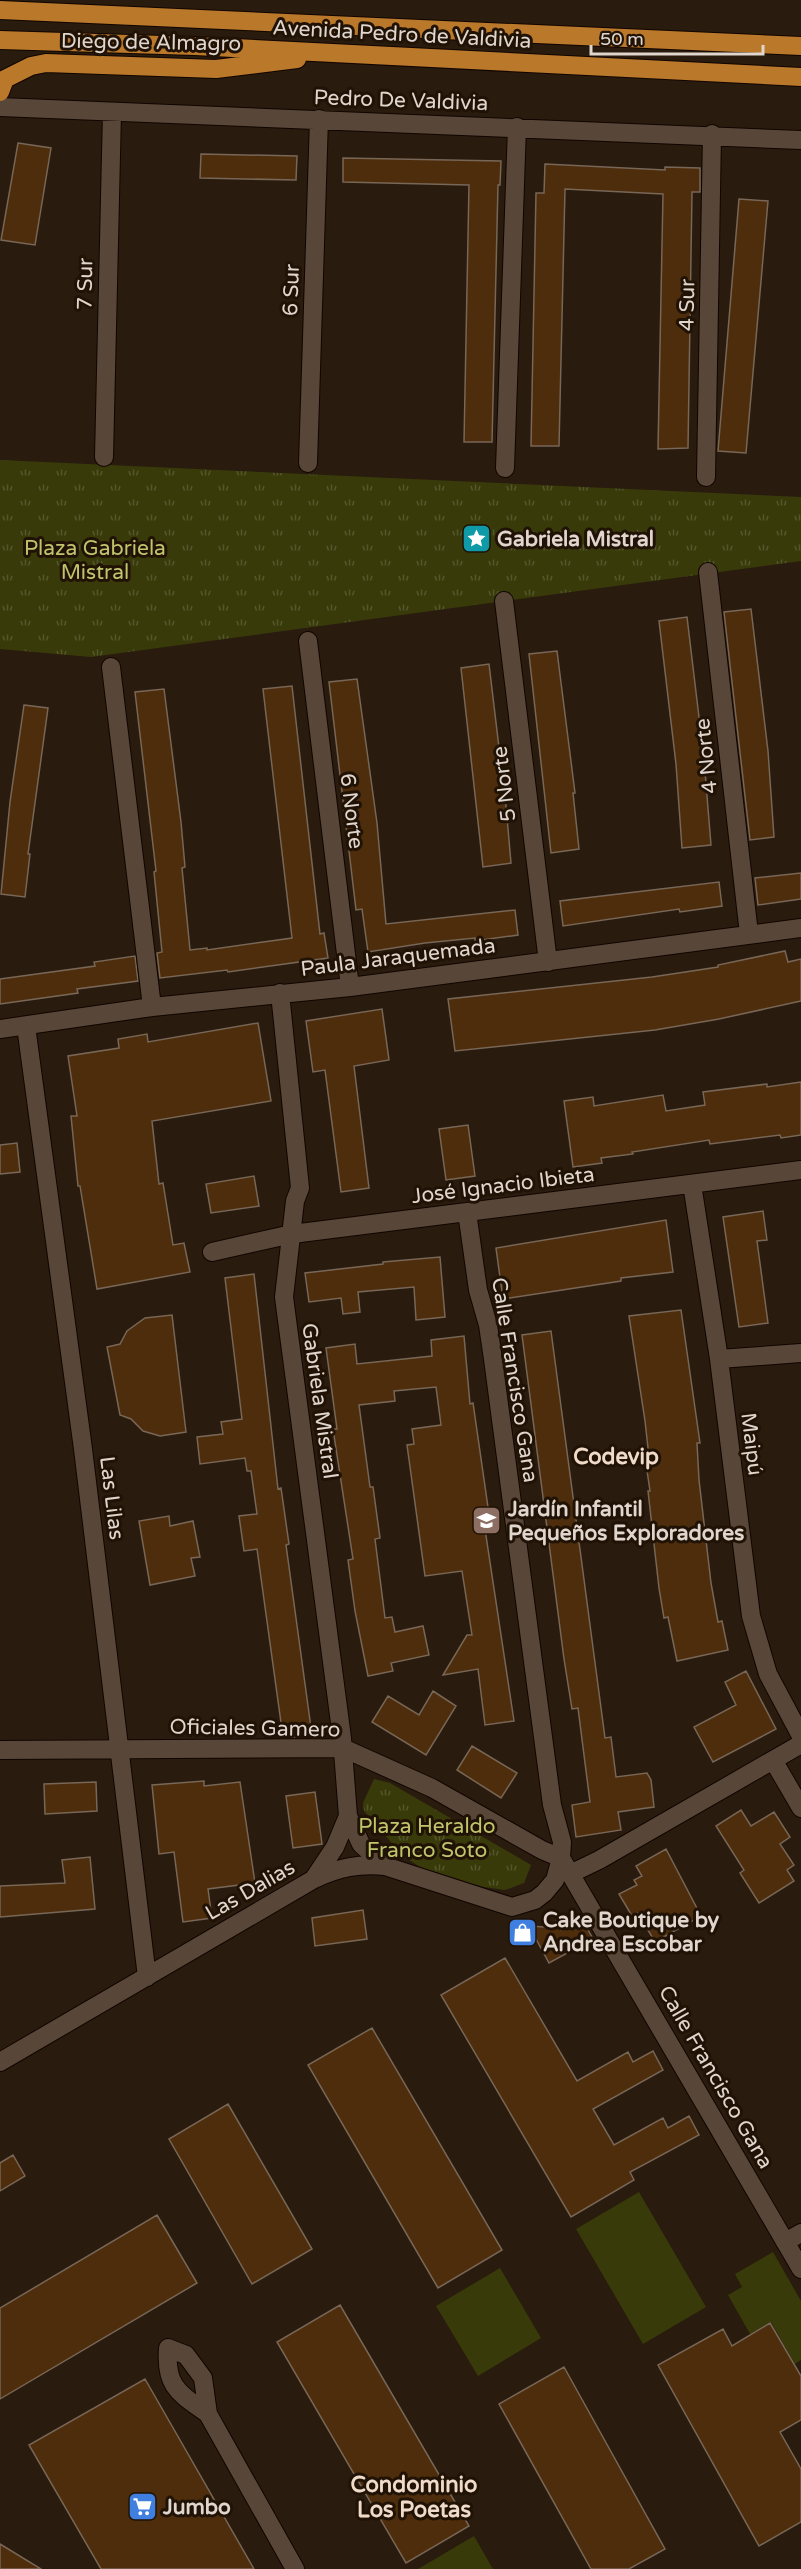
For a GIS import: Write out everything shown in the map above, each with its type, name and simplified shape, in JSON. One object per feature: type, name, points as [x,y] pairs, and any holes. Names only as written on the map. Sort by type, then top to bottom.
[{"type":"main road","name":"Diego de Almagro","points":[[23,0],[38,12]]},
{"type":"main road","name":"Avenida Pedro de Valdivia","points":[[0,10],[801,46]]},
{"type":"main road","name":"Avenida Pedro de Valdivia","points":[[0,40],[195,46],[801,77]]},
{"type":"main road","name":"Diego de Almagro","points":[[0,92],[5,79],[32,66],[46,63],[216,69],[348,54]]},
{"type":"street","name":"Pedro De Valdivia","points":[[0,107],[712,134],[801,140]]},
{"type":"street","name":"7 Sur","points":[[104,457],[112,112]]},
{"type":"street","name":"6 Sur","points":[[308,463],[319,120]]},
{"type":"street","points":[[505,468],[518,127]]},
{"type":"street","name":"4 Sur","points":[[706,477],[712,134]]},
{"type":"street","name":"4 Norte","points":[[708,572],[749,934]]},
{"type":"street","name":"5 Norte","points":[[504,601],[548,962]]},
{"type":"street","name":"6 Norte","points":[[308,641],[350,987]]},
{"type":"street","points":[[111,667],[152,1007]]},
{"type":"street","name":"Paula Jaraquemada","points":[[0,1029],[152,1007],[350,987],[801,928]]},
{"type":"street","name":"Gabriela Mistral","points":[[280,993],[300,1188],[295,1202],[284,1297],[343,1748],[348,1816],[361,1844],[385,1866]]},
{"type":"street","name":"Las Lilas","points":[[26,1026],[83,1449],[147,1977]]},
{"type":"street","name":"José Ignacio Ibieta","points":[[212,1252],[292,1234],[801,1170]]},
{"type":"street","name":"Maipú","points":[[692,1184],[719,1359],[753,1625],[768,1674],[801,1736]]},
{"type":"street","name":"Calle Francisco Gana","points":[[467,1212],[476,1280],[490,1336],[552,1805],[562,1842],[561,1858]]},
{"type":"street","points":[[719,1359],[801,1353]]},
{"type":"street","points":[[562,1883],[801,1744]]},
{"type":"street","name":"Oficiales Gamero","points":[[0,1750],[343,1748],[432,1788],[542,1850],[561,1858]]},
{"type":"street","points":[[773,1760],[801,1808]]},
{"type":"street","name":"Calle Francisco Gana","points":[[542,1850],[547,1842],[552,1805]]},
{"type":"street","name":"Gabriela Mistral","points":[[314,1879],[335,1847],[348,1816]]},
{"type":"street","points":[[542,1850],[562,1883]]},
{"type":"street","points":[[561,1858],[562,1883]]},
{"type":"street","name":"Las Dalias","points":[[0,2062],[314,1879],[344,1868],[367,1864],[385,1866],[512,1907],[535,1900],[562,1883]]},
{"type":"street","name":"Calle Francisco Gana","points":[[562,1883],[801,2269]]},
{"type":"street","points":[[784,2242],[801,2233]]},
{"type":"street","points":[[208,2414],[295,2569]]},
{"type":"green space","name":"Plaza Gabriela Mistral","points":[[0,460],[801,497],[801,561],[91,657],[0,649]]},
{"type":"green space","name":"Plaza Heraldo Franco Soto","points":[[374,1779],[390,1783],[531,1865],[524,1883],[505,1890],[484,1887],[428,1872],[403,1856],[364,1811],[363,1803]]},
{"type":"green space","points":[[639,2192],[706,2307],[643,2344],[576,2229]]},
{"type":"green space","points":[[773,2252],[801,2301],[801,2360],[795,2364],[771,2322],[750,2334],[728,2295],[742,2287],[735,2274]]},
{"type":"green space","points":[[500,2268],[541,2338],[478,2376],[436,2306]]},
{"type":"green space","points":[[474,2536],[493,2569],[418,2569]]},
{"type":"building","points":[[18,143],[51,148],[35,245],[1,240]]},
{"type":"building","points":[[201,154],[297,156],[296,180],[200,178]]},
{"type":"building","points":[[343,158],[501,161],[500,185],[498,185],[492,442],[464,442],[469,185],[343,182]]},
{"type":"building","points":[[545,164],[665,170],[665,167],[700,168],[700,192],[692,192],[688,448],[658,449],[663,194],[565,189],[559,446],[531,446],[536,193],[544,193]]},
{"type":"building","points":[[739,199],[768,201],[746,453],[718,451]]},
{"type":"building","points":[[751,609],[768,751],[774,837],[750,840],[724,612]]},
{"type":"building","points":[[687,617],[704,759],[711,845],[682,848],[676,764],[659,621]]},
{"type":"building","points":[[557,651],[575,793],[573,793],[579,849],[551,853],[529,654]]},
{"type":"building","points":[[489,664],[511,863],[483,867],[461,668]]},
{"type":"building","points":[[357,679],[377,823],[386,924],[515,910],[518,935],[475,941],[475,938],[425,943],[368,952],[362,909],[356,910],[329,682]]},
{"type":"building","points":[[292,686],[320,934],[324,933],[328,958],[228,972],[227,970],[160,978],[157,953],[162,952],[154,872],[156,871],[135,692],[164,689],[181,822],[185,867],[182,868],[190,950],[207,948],[207,950],[292,938],[263,689]]},
{"type":"building","points":[[24,705],[48,708],[28,854],[30,854],[25,897],[1,894],[10,802]]},
{"type":"building","points":[[801,873],[801,899],[758,905],[755,878]]},
{"type":"building","points":[[719,882],[722,906],[680,912],[679,909],[563,926],[560,901]]},
{"type":"building","points":[[785,951],[788,962],[801,959],[801,1001],[655,1030],[455,1051],[448,999],[652,977],[718,967],[718,965]]},
{"type":"building","points":[[135,956],[138,981],[77,989],[78,993],[0,1004],[0,979],[95,966],[94,962]]},
{"type":"building","points":[[382,1009],[389,1060],[354,1066],[369,1188],[341,1192],[325,1070],[313,1072],[306,1021]]},
{"type":"building","points":[[258,1023],[271,1101],[152,1121],[159,1184],[163,1183],[173,1245],[184,1243],[190,1272],[97,1289],[80,1186],[78,1186],[71,1116],[77,1116],[68,1056],[119,1048],[118,1039],[147,1034],[148,1042]]},
{"type":"building","points":[[801,1082],[801,1135],[781,1138],[780,1135],[710,1144],[709,1140],[601,1158],[602,1163],[573,1167],[564,1101],[593,1097],[594,1106],[663,1095],[666,1111],[705,1105],[703,1092]]},
{"type":"building","points":[[468,1125],[475,1176],[446,1180],[439,1129]]},
{"type":"building","points":[[17,1143],[20,1172],[0,1174],[0,1145]]},
{"type":"building","points":[[254,1176],[259,1206],[211,1213],[206,1184]]},
{"type":"building","points":[[763,1211],[767,1240],[757,1241],[768,1323],[739,1327],[723,1217]]},
{"type":"building","points":[[666,1220],[673,1272],[621,1278],[621,1281],[503,1299],[496,1248]]},
{"type":"building","points":[[440,1257],[445,1317],[416,1320],[414,1287],[358,1292],[360,1312],[343,1314],[341,1298],[309,1302],[305,1273]]},
{"type":"building","points":[[254,1274],[278,1489],[281,1488],[289,1544],[286,1545],[312,1735],[295,1737],[283,1737],[257,1549],[244,1551],[239,1516],[257,1514],[251,1471],[247,1471],[245,1458],[200,1464],[197,1437],[223,1434],[221,1422],[242,1419],[225,1278]]},
{"type":"building","points":[[681,1310],[700,1443],[697,1443],[699,1480],[711,1583],[718,1622],[722,1621],[728,1650],[677,1661],[668,1617],[664,1618],[659,1588],[645,1457],[649,1457],[629,1316]]},
{"type":"building","points":[[172,1315],[186,1432],[160,1436],[143,1431],[131,1419],[120,1415],[107,1347],[120,1344],[127,1331],[145,1318]]},
{"type":"building","points":[[551,1331],[605,1738],[611,1737],[616,1777],[647,1773],[651,1780],[654,1807],[618,1812],[621,1830],[576,1837],[572,1805],[590,1802],[578,1708],[572,1709],[564,1659],[522,1335]]},
{"type":"building","points":[[464,1336],[470,1404],[473,1403],[491,1528],[485,1529],[514,1721],[485,1725],[478,1669],[443,1675],[467,1635],[472,1635],[462,1571],[425,1576],[407,1445],[414,1444],[412,1429],[441,1425],[436,1387],[394,1391],[395,1401],[359,1405],[370,1487],[373,1487],[380,1538],[375,1539],[385,1618],[392,1617],[395,1632],[423,1626],[429,1655],[391,1663],[393,1671],[368,1676],[348,1560],[353,1559],[333,1429],[337,1429],[326,1348],[355,1344],[357,1364],[432,1356],[431,1340]]},
{"type":"building","points":[[169,1516],[170,1526],[193,1521],[200,1557],[191,1558],[195,1576],[150,1585],[139,1521]]},
{"type":"building","points":[[746,1671],[776,1729],[713,1762],[694,1727],[736,1705],[725,1682]]},
{"type":"building","points":[[433,1691],[456,1706],[426,1755],[372,1722],[388,1696],[419,1715]]},
{"type":"building","points":[[472,1746],[517,1773],[501,1798],[457,1770]]},
{"type":"building","points":[[204,1781],[204,1786],[240,1782],[255,1883],[208,1889],[212,1918],[183,1922],[174,1852],[159,1854],[152,1785]]},
{"type":"building","points":[[96,1782],[97,1811],[45,1814],[44,1784]]},
{"type":"building","points":[[315,1792],[322,1844],[293,1848],[286,1796]]},
{"type":"building","points":[[741,1810],[751,1826],[774,1812],[790,1837],[780,1844],[794,1865],[787,1870],[794,1881],[759,1903],[740,1873],[744,1870],[716,1826]]},
{"type":"building","points":[[666,1849],[701,1916],[655,1942],[638,1913],[632,1916],[619,1894],[637,1885],[634,1880],[642,1876],[636,1866]]},
{"type":"building","points":[[90,1857],[95,1909],[0,1917],[0,1886],[65,1883],[62,1860]]},
{"type":"building","points":[[363,1910],[367,1939],[315,1946],[312,1918]]},
{"type":"building","points":[[582,1919],[593,1939],[549,1963],[529,1926],[545,1927],[556,1921],[561,1930]]},
{"type":"building","points":[[505,1958],[577,2081],[628,2052],[633,2062],[653,2051],[663,2070],[593,2109],[614,2145],[663,2118],[668,2128],[689,2116],[699,2135],[630,2172],[634,2180],[571,2217],[441,1995]]},
{"type":"building","points":[[372,2028],[502,2250],[438,2288],[308,2065]]},
{"type":"building","points":[[228,2104],[312,2249],[252,2284],[169,2139]]},
{"type":"building","points":[[13,2155],[25,2176],[0,2191],[0,2163]]},
{"type":"building","points":[[157,2215],[197,2283],[0,2399],[0,2308]]},
{"type":"building","points":[[340,2305],[469,2526],[406,2563],[277,2342]]},
{"type":"building","points":[[770,2323],[801,2376],[801,2420],[780,2432],[801,2469],[801,2522],[759,2546],[658,2365],[723,2329],[732,2346]]},
{"type":"building","points":[[564,2367],[665,2549],[629,2569],[591,2569],[499,2404]]},
{"type":"building","name":"Jumbo","points":[[145,2379],[254,2569],[101,2569],[29,2445]]},
{"type":"building","points":[[0,2544],[41,2569],[0,2569]]},
{"type":"place","name":"Gabriela Mistral","points":[[476,539]]},
{"type":"place","name":"Jardín Infantil Pequeños Exploradores","points":[[487,1521]]},
{"type":"place","name":"Cake Boutique by Andrea Escobar","points":[[522,1932]]},
{"type":"place","name":"Jumbo","points":[[142,2507]]},
{"type":"district","name":"Codevip","points":[[616,1456]]},
{"type":"district","name":"Condominio Los Poetas","points":[[414,2496]]}]
